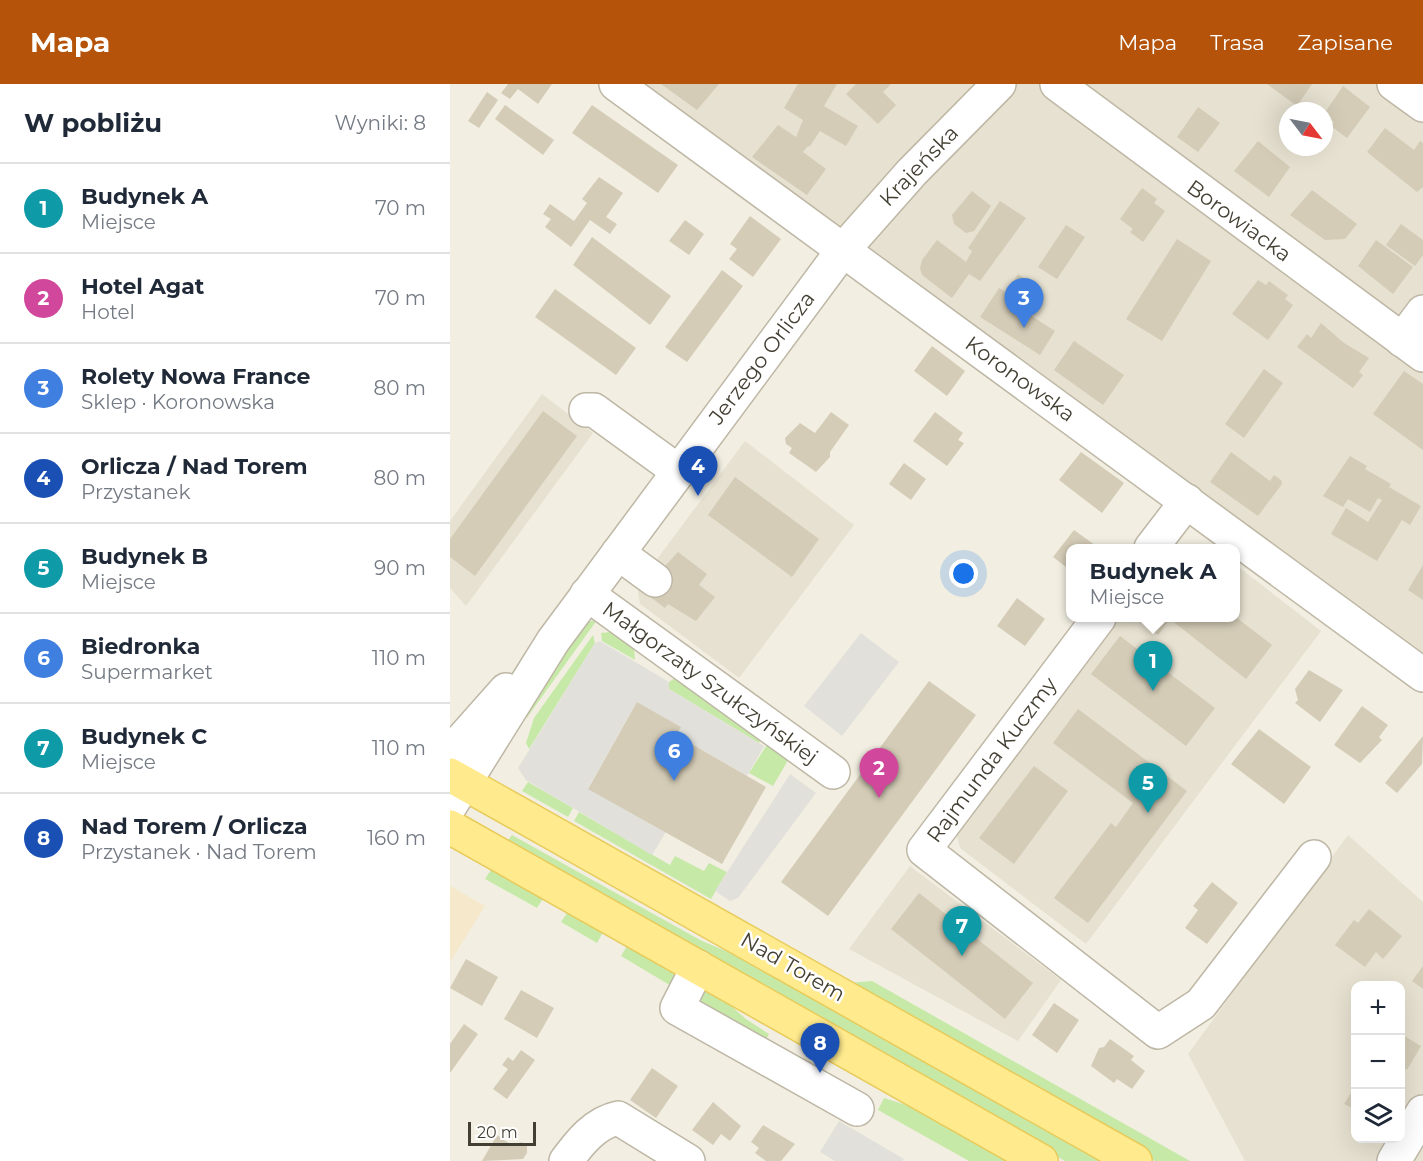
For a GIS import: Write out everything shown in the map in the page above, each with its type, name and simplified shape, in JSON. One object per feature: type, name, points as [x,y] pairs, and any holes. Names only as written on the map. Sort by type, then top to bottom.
[{"type":"main road","name":"Nad Torem","points":[[455,788],[1135,1161]]},
{"type":"main road","points":[[450,827],[1041,1161]]},
{"type":"street","name":"Koronowska","points":[[616,84],[1423,675]]},
{"type":"street","name":"Krajeńska","points":[[843,250],[912,172],[999,84]]},
{"type":"street","name":"Borowiacka","points":[[1057,84],[1413,347]]},
{"type":"street","points":[[1394,84],[1423,105]]},
{"type":"street","name":"Jerzego Orlicza","points":[[455,788],[553,641],[843,250]]},
{"type":"street","points":[[1413,347],[1423,312]]},
{"type":"street","points":[[585,410],[594,410],[678,471]]},
{"type":"street","points":[[1155,544],[1187,501]]},
{"type":"street","points":[[618,553],[655,580]]},
{"type":"street","name":"Małgorzaty Szułczyńskiej","points":[[587,594],[833,772]]},
{"type":"street","name":"Rajmunda Kuczmy","points":[[1096,622],[924,850],[1158,1032],[1201,1004],[1314,857]]},
{"type":"street","name":"Jerzego Orlicza","points":[[450,753],[553,641]]},
{"type":"street","points":[[699,967],[676,1008],[857,1109]]},
{"type":"street","points":[[1394,1161],[1423,1112]]},
{"type":"street","points":[[566,1161],[603,1121],[618,1118],[688,1161]]},
{"type":"shaded area","points":[[616,84],[1423,84],[1423,675]]},
{"type":"shaded area","points":[[542,394],[593,433],[466,606],[450,588],[450,521]]},
{"type":"shaded area","points":[[745,441],[854,525],[739,678],[640,604],[637,586]]},
{"type":"shaded area","points":[[1240,568],[1321,631],[1086,944],[960,848],[956,832],[1111,622],[1240,622]]},
{"type":"shaded area","points":[[861,633],[899,662],[842,736],[804,706]]},
{"type":"shaded area","points":[[600,641],[669,682],[669,689],[764,746],[747,776],[676,735],[680,727],[637,702],[588,788],[666,832],[652,855],[526,780],[518,768],[595,643]]},
{"type":"shaded area","points":[[790,774],[816,793],[738,898],[730,901],[715,891]]},
{"type":"shaded area","points":[[1348,835],[1423,902],[1423,1161],[1245,1161],[1188,1054]]},
{"type":"shaded area","points":[[910,866],[1061,980],[1018,1041],[849,949]]},
{"type":"shaded area","points":[[450,886],[485,906],[450,962]]},
{"type":"shaded area","points":[[839,1121],[904,1159],[902,1161],[835,1161],[820,1152]]},
{"type":"green space","points":[[597,620],[526,719],[537,683],[587,622]]},
{"type":"green space","points":[[610,632],[634,647],[635,660],[602,641],[601,633]]},
{"type":"green space","points":[[593,635],[595,643],[529,749],[526,743],[534,718]]},
{"type":"green space","points":[[675,678],[761,739],[759,743],[669,689],[669,682]]},
{"type":"green space","points":[[768,743],[786,756],[787,762],[773,786],[749,773]]},
{"type":"green space","points":[[528,782],[573,808],[568,817],[522,791]]},
{"type":"green space","points":[[579,812],[670,865],[675,856],[704,871],[709,863],[727,872],[711,899],[574,821]]},
{"type":"green space","points":[[512,835],[702,941],[778,973],[1111,1161],[1065,1161],[506,843]]},
{"type":"green space","points":[[494,865],[544,897],[537,908],[485,879]]},
{"type":"green space","points":[[569,910],[603,932],[597,943],[561,922]]},
{"type":"green space","points":[[627,946],[682,972],[678,990],[621,956]]},
{"type":"green space","points":[[872,981],[1190,1161],[1155,1161],[846,985]]},
{"type":"green space","points":[[708,986],[746,1019],[769,1034],[763,1046],[694,1008],[692,991]]},
{"type":"green space","points":[[884,1098],[935,1114],[1015,1161],[969,1161],[878,1110]]},
{"type":"building","points":[[508,84],[552,84],[538,104],[518,89],[510,99],[501,93]]},
{"type":"building","points":[[661,84],[719,84],[697,110]]},
{"type":"building","points":[[798,84],[837,84],[824,106],[858,126],[846,146],[820,131],[803,152],[826,169],[807,195],[752,157],[778,125],[796,137],[803,120],[784,108]]},
{"type":"building","points":[[856,84],[891,84],[883,92],[896,105],[878,124],[846,94]]},
{"type":"building","points":[[1267,84],[1312,84],[1300,102],[1292,102]]},
{"type":"building","points":[[1343,86],[1370,107],[1347,138],[1333,128],[1332,102]]},
{"type":"building","points":[[487,92],[498,100],[479,128],[468,121]]},
{"type":"building","points":[[505,105],[554,140],[543,155],[495,119]]},
{"type":"building","points":[[592,105],[678,165],[658,193],[572,133]]},
{"type":"building","points":[[1198,107],[1220,123],[1198,152],[1177,137]]},
{"type":"building","points":[[1385,128],[1414,150],[1420,141],[1423,143],[1423,187],[1417,192],[1367,152]]},
{"type":"building","points":[[1258,141],[1290,167],[1269,197],[1234,171]]},
{"type":"building","points":[[599,177],[623,193],[606,217],[617,224],[610,234],[590,220],[571,247],[545,227],[551,219],[543,214],[550,204],[574,221],[587,203],[582,199]]},
{"type":"building","points":[[1142,188],[1157,199],[1154,203],[1165,211],[1143,242],[1130,232],[1133,229],[1120,219]]},
{"type":"building","points":[[1312,190],[1357,224],[1345,239],[1325,240],[1290,215]]},
{"type":"building","points":[[972,191],[991,206],[974,231],[966,233],[954,224],[952,215]]},
{"type":"building","points":[[1000,201],[1026,218],[980,281],[969,274],[952,298],[922,275],[920,268],[922,260],[937,240],[966,262],[972,251],[968,248]]},
{"type":"building","points":[[750,216],[781,239],[753,277],[729,259],[737,249],[730,244]]},
{"type":"building","points":[[685,220],[704,234],[689,255],[669,241]]},
{"type":"building","points":[[1401,224],[1423,240],[1423,255],[1415,266],[1386,245]]},
{"type":"building","points":[[1066,225],[1085,237],[1057,279],[1038,267]]},
{"type":"building","points":[[592,237],[671,296],[650,325],[573,265]]},
{"type":"building","points":[[1177,239],[1211,261],[1162,341],[1126,319]]},
{"type":"building","points":[[1376,240],[1413,267],[1393,294],[1358,266]]},
{"type":"building","points":[[722,270],[743,286],[687,362],[665,347]]},
{"type":"building","points":[[1018,274],[1037,287],[1022,310],[1055,331],[1040,355],[980,317],[999,288],[1006,292]]},
{"type":"building","points":[[1258,280],[1266,285],[1269,281],[1288,295],[1285,299],[1293,305],[1268,340],[1232,314]]},
{"type":"building","points":[[555,289],[636,348],[616,375],[535,317]]},
{"type":"building","points":[[1321,323],[1344,343],[1369,358],[1359,372],[1363,375],[1353,388],[1297,347],[1307,334],[1311,338]]},
{"type":"building","points":[[1074,341],[1124,375],[1103,405],[1054,370]]},
{"type":"building","points":[[932,346],[965,371],[947,396],[914,371]]},
{"type":"building","points":[[1264,369],[1283,383],[1244,438],[1225,424]]},
{"type":"building","points":[[1404,371],[1423,384],[1423,450],[1373,414]]},
{"type":"building","points":[[543,411],[577,436],[475,576],[450,557],[450,539]]},
{"type":"building","points":[[831,412],[849,425],[830,452],[830,457],[816,472],[789,453],[792,448],[786,444],[785,438],[800,423],[815,433]]},
{"type":"building","points":[[935,412],[963,433],[958,440],[964,443],[947,466],[913,441]]},
{"type":"building","points":[[1081,452],[1124,483],[1102,513],[1059,480]]},
{"type":"building","points":[[1231,452],[1270,481],[1274,475],[1281,480],[1282,484],[1258,516],[1210,482]]},
{"type":"building","points":[[1350,456],[1367,466],[1365,469],[1391,484],[1389,487],[1421,506],[1410,525],[1402,520],[1377,561],[1331,534],[1346,508],[1368,522],[1382,500],[1378,498],[1370,512],[1348,499],[1343,507],[1323,496]]},
{"type":"building","points":[[904,463],[926,479],[911,500],[889,484]]},
{"type":"building","points":[[735,477],[819,539],[792,577],[708,515]]},
{"type":"building","points":[[1074,530],[1093,544],[1066,544],[1066,567],[1053,557]]},
{"type":"building","points":[[678,552],[707,574],[699,585],[715,597],[696,621],[668,604],[665,608],[649,596],[654,578]]},
{"type":"building","points":[[1423,565],[1423,600],[1408,590]]},
{"type":"building","points":[[1017,598],[1045,619],[1025,646],[997,626]]},
{"type":"building","points":[[1240,620],[1272,645],[1246,679],[1174,622]]},
{"type":"building","points":[[1140,622],[1168,622],[1158,635]]},
{"type":"building","points":[[1120,636],[1215,708],[1186,746],[1091,674]]},
{"type":"building","points":[[1309,670],[1343,690],[1320,722],[1295,703],[1298,700],[1295,689]]},
{"type":"building","points":[[929,681],[976,715],[828,916],[781,882]]},
{"type":"building","points":[[637,702],[681,727],[676,735],[766,787],[722,864],[588,789]]},
{"type":"building","points":[[1362,706],[1388,725],[1379,737],[1382,740],[1360,763],[1334,745]]},
{"type":"building","points":[[1078,709],[1187,791],[1088,923],[1054,898],[1111,823],[1116,827],[1133,803],[1053,743]]},
{"type":"building","points":[[1259,729],[1311,767],[1284,804],[1231,764]]},
{"type":"building","points":[[1423,736],[1422,764],[1397,793],[1385,783]]},
{"type":"building","points":[[1034,766],[1068,791],[1014,864],[979,838]]},
{"type":"building","points":[[1212,882],[1238,903],[1207,944],[1185,928],[1198,910],[1193,906]]},
{"type":"building","points":[[919,893],[1033,983],[1005,1019],[891,929]]},
{"type":"building","points":[[1369,909],[1402,936],[1383,959],[1376,952],[1365,967],[1335,945],[1354,920],[1358,923]]},
{"type":"building","points":[[466,959],[498,977],[482,1006],[450,988]]},
{"type":"building","points":[[1423,966],[1423,989],[1412,981]]},
{"type":"building","points":[[521,990],[554,1008],[537,1038],[504,1019]]},
{"type":"building","points":[[1054,1003],[1079,1020],[1057,1053],[1032,1035]]},
{"type":"building","points":[[464,1024],[478,1034],[450,1073],[450,1044]]},
{"type":"building","points":[[1405,1036],[1421,1046],[1407,1070],[1405,1069]]},
{"type":"building","points":[[1110,1039],[1134,1056],[1131,1060],[1145,1071],[1132,1089],[1117,1079],[1114,1083],[1091,1066],[1099,1048],[1104,1047]]},
{"type":"building","points":[[521,1050],[535,1060],[507,1099],[493,1089],[508,1069],[502,1065],[508,1057],[513,1061]]},
{"type":"building","points":[[652,1068],[678,1086],[656,1118],[630,1100]]},
{"type":"building","points":[[1351,1093],[1351,1108],[1344,1104]]},
{"type":"building","points":[[713,1102],[741,1126],[730,1141],[721,1134],[713,1145],[692,1130]]},
{"type":"building","points":[[763,1125],[795,1144],[781,1161],[766,1161],[755,1153],[759,1148],[751,1142]]},
{"type":"building","points":[[497,1135],[513,1146],[521,1142],[527,1146],[527,1153],[523,1159],[482,1161]]},
{"type":"place","name":"Rolety Nowa France","points":[[1024,328]]},
{"type":"place","name":"Orlicza / Nad Torem","points":[[698,496]]},
{"type":"place","name":"Budynek A","points":[[1153,691]]},
{"type":"place","name":"Biedronka","points":[[674,781]]},
{"type":"place","name":"Hotel Agat","points":[[879,798]]},
{"type":"place","name":"Budynek B","points":[[1148,813]]},
{"type":"place","name":"Budynek C","points":[[962,956]]},
{"type":"place","name":"Nad Torem / Orlicza","points":[[820,1073]]}]
